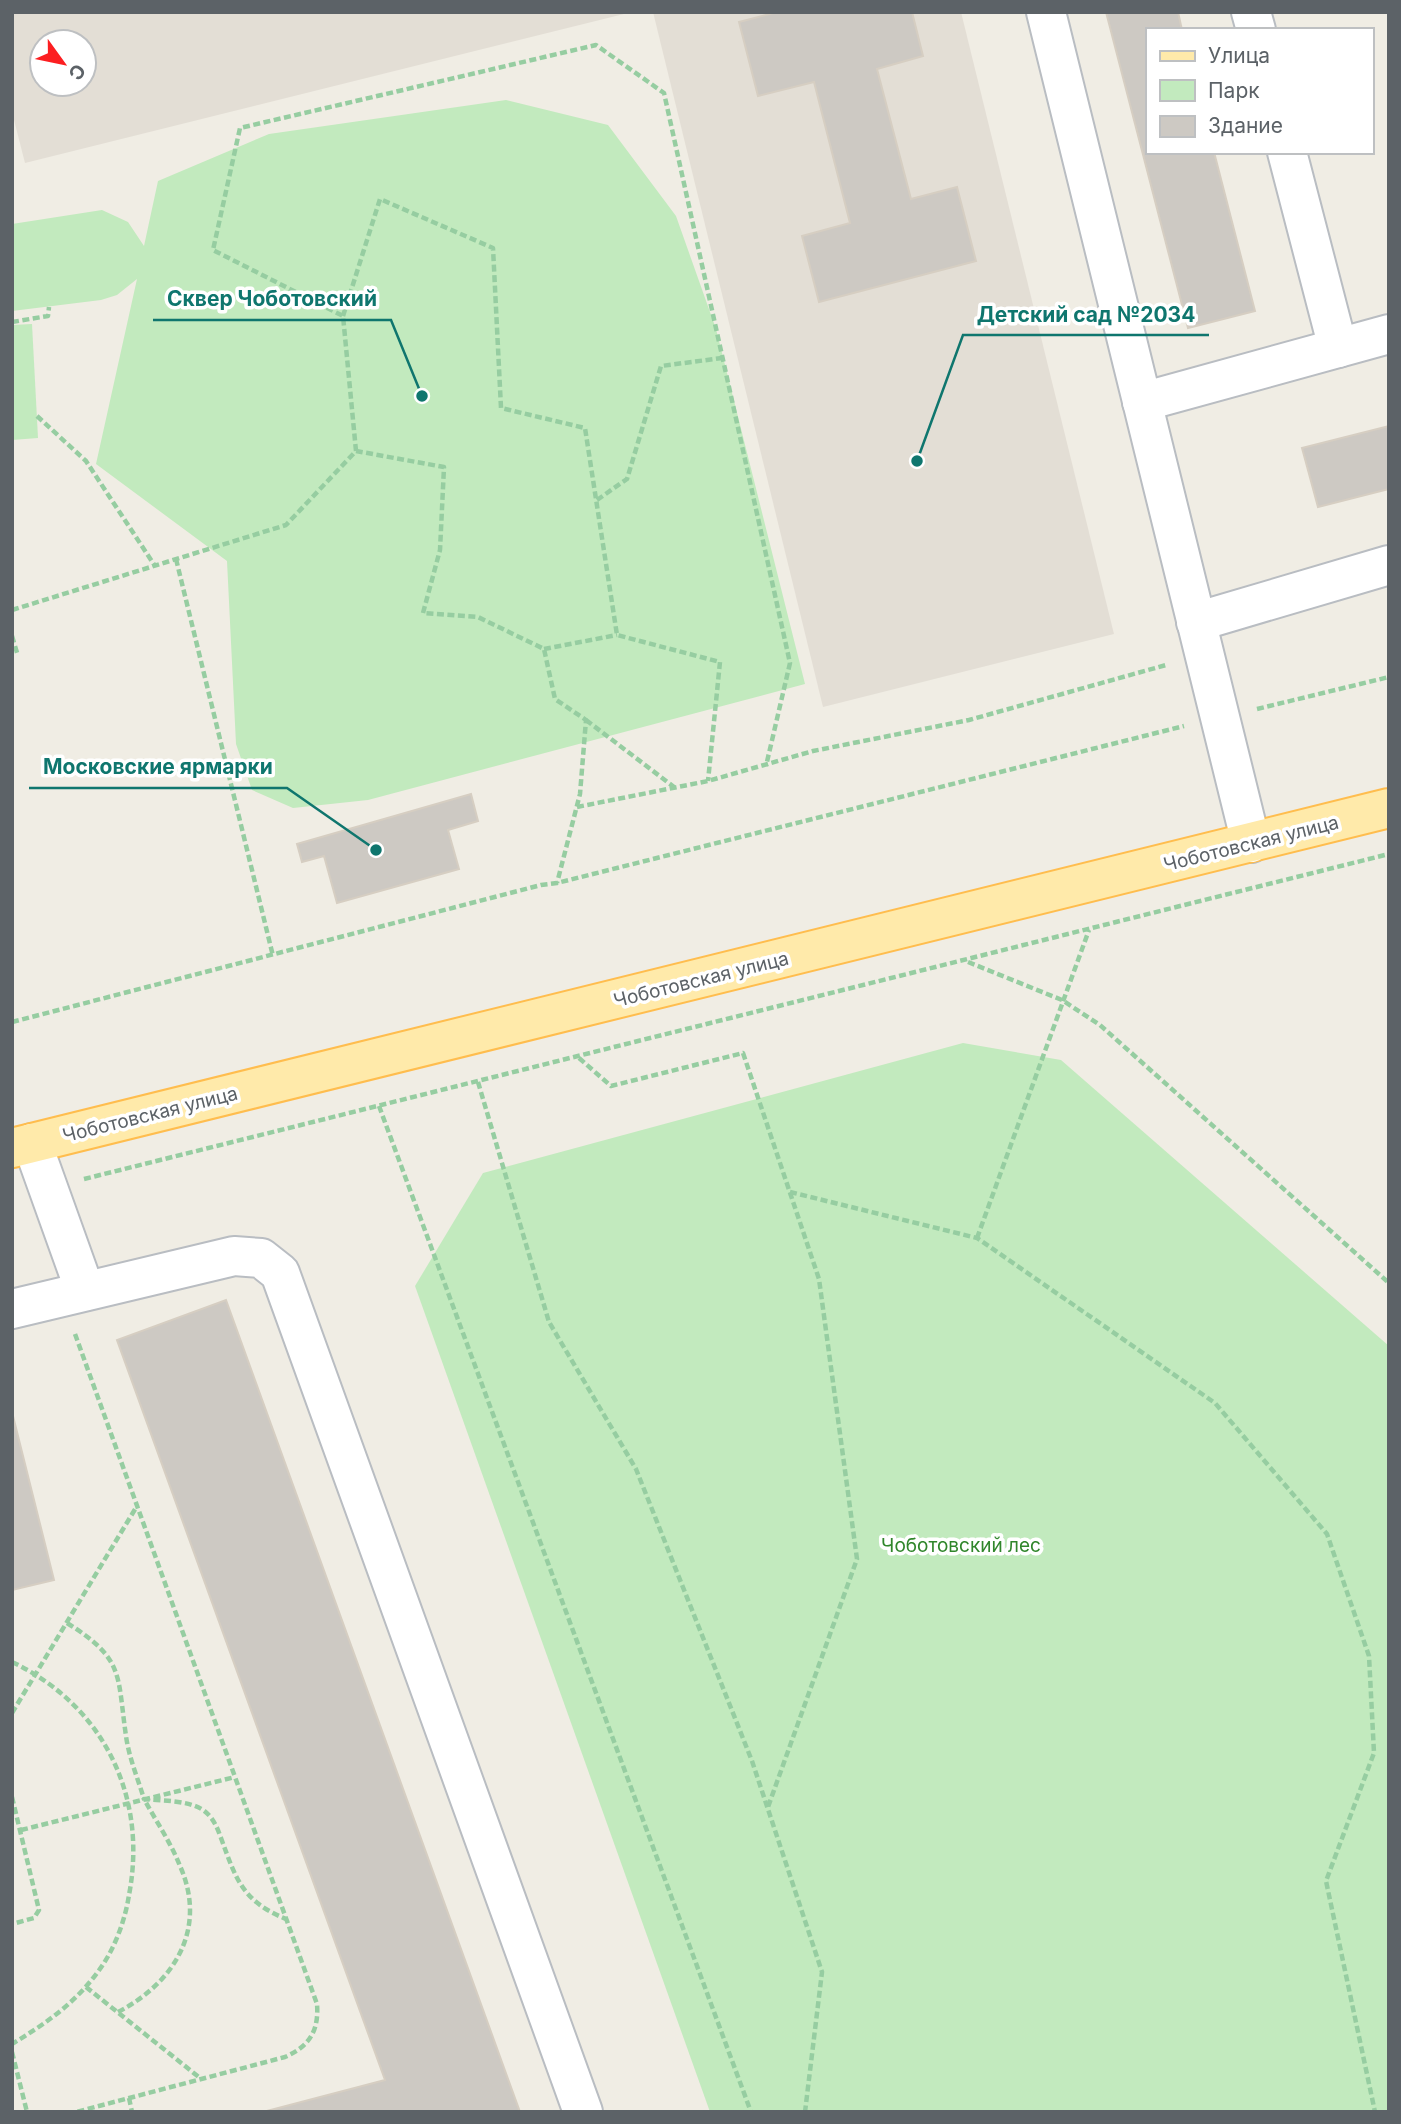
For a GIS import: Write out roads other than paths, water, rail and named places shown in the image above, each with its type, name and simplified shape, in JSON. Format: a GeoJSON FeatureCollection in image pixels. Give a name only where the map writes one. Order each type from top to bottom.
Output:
{"type":"FeatureCollection","features":[{"type":"Feature","properties":{"kind":"main road","name":"Чоботовская улица"},"geometry":{"type":"LineString","coordinates":[[22,1146],[1389,808]]}},
{"type":"Feature","properties":{"kind":"lane"},"geometry":{"type":"LineString","coordinates":[[1046,12],[1251,843]]}},
{"type":"Feature","properties":{"kind":"lane"},"geometry":{"type":"LineString","coordinates":[[1288,154],[1338,348]]}},
{"type":"Feature","properties":{"kind":"lane"},"geometry":{"type":"LineString","coordinates":[[1142,402],[1389,334]]}},
{"type":"Feature","properties":{"kind":"lane"},"geometry":{"type":"LineString","coordinates":[[1200,638],[1389,565]]}},
{"type":"Feature","properties":{"kind":"lane"},"geometry":{"type":"LineString","coordinates":[[22,1146],[47,1188],[85,1291]]}},
{"type":"Feature","properties":{"kind":"lane"},"geometry":{"type":"LineString","coordinates":[[12,1310],[249,1254],[261,1258],[281,1273],[583,2112]]}},
{"type":"Feature","properties":{"kind":"place","name":"Сквер Чоботовский"},"geometry":{"type":"Point","coordinates":[422,396]}},
{"type":"Feature","properties":{"kind":"place","name":"Детский сад №2034"},"geometry":{"type":"Point","coordinates":[917,461]}},
{"type":"Feature","properties":{"kind":"place","name":"Московские ярмарки"},"geometry":{"type":"Point","coordinates":[376,850]}},
{"type":"Feature","properties":{"kind":"park label","name":"Чоботовский лес"},"geometry":{"type":"Point","coordinates":[961,1545]}}]}
